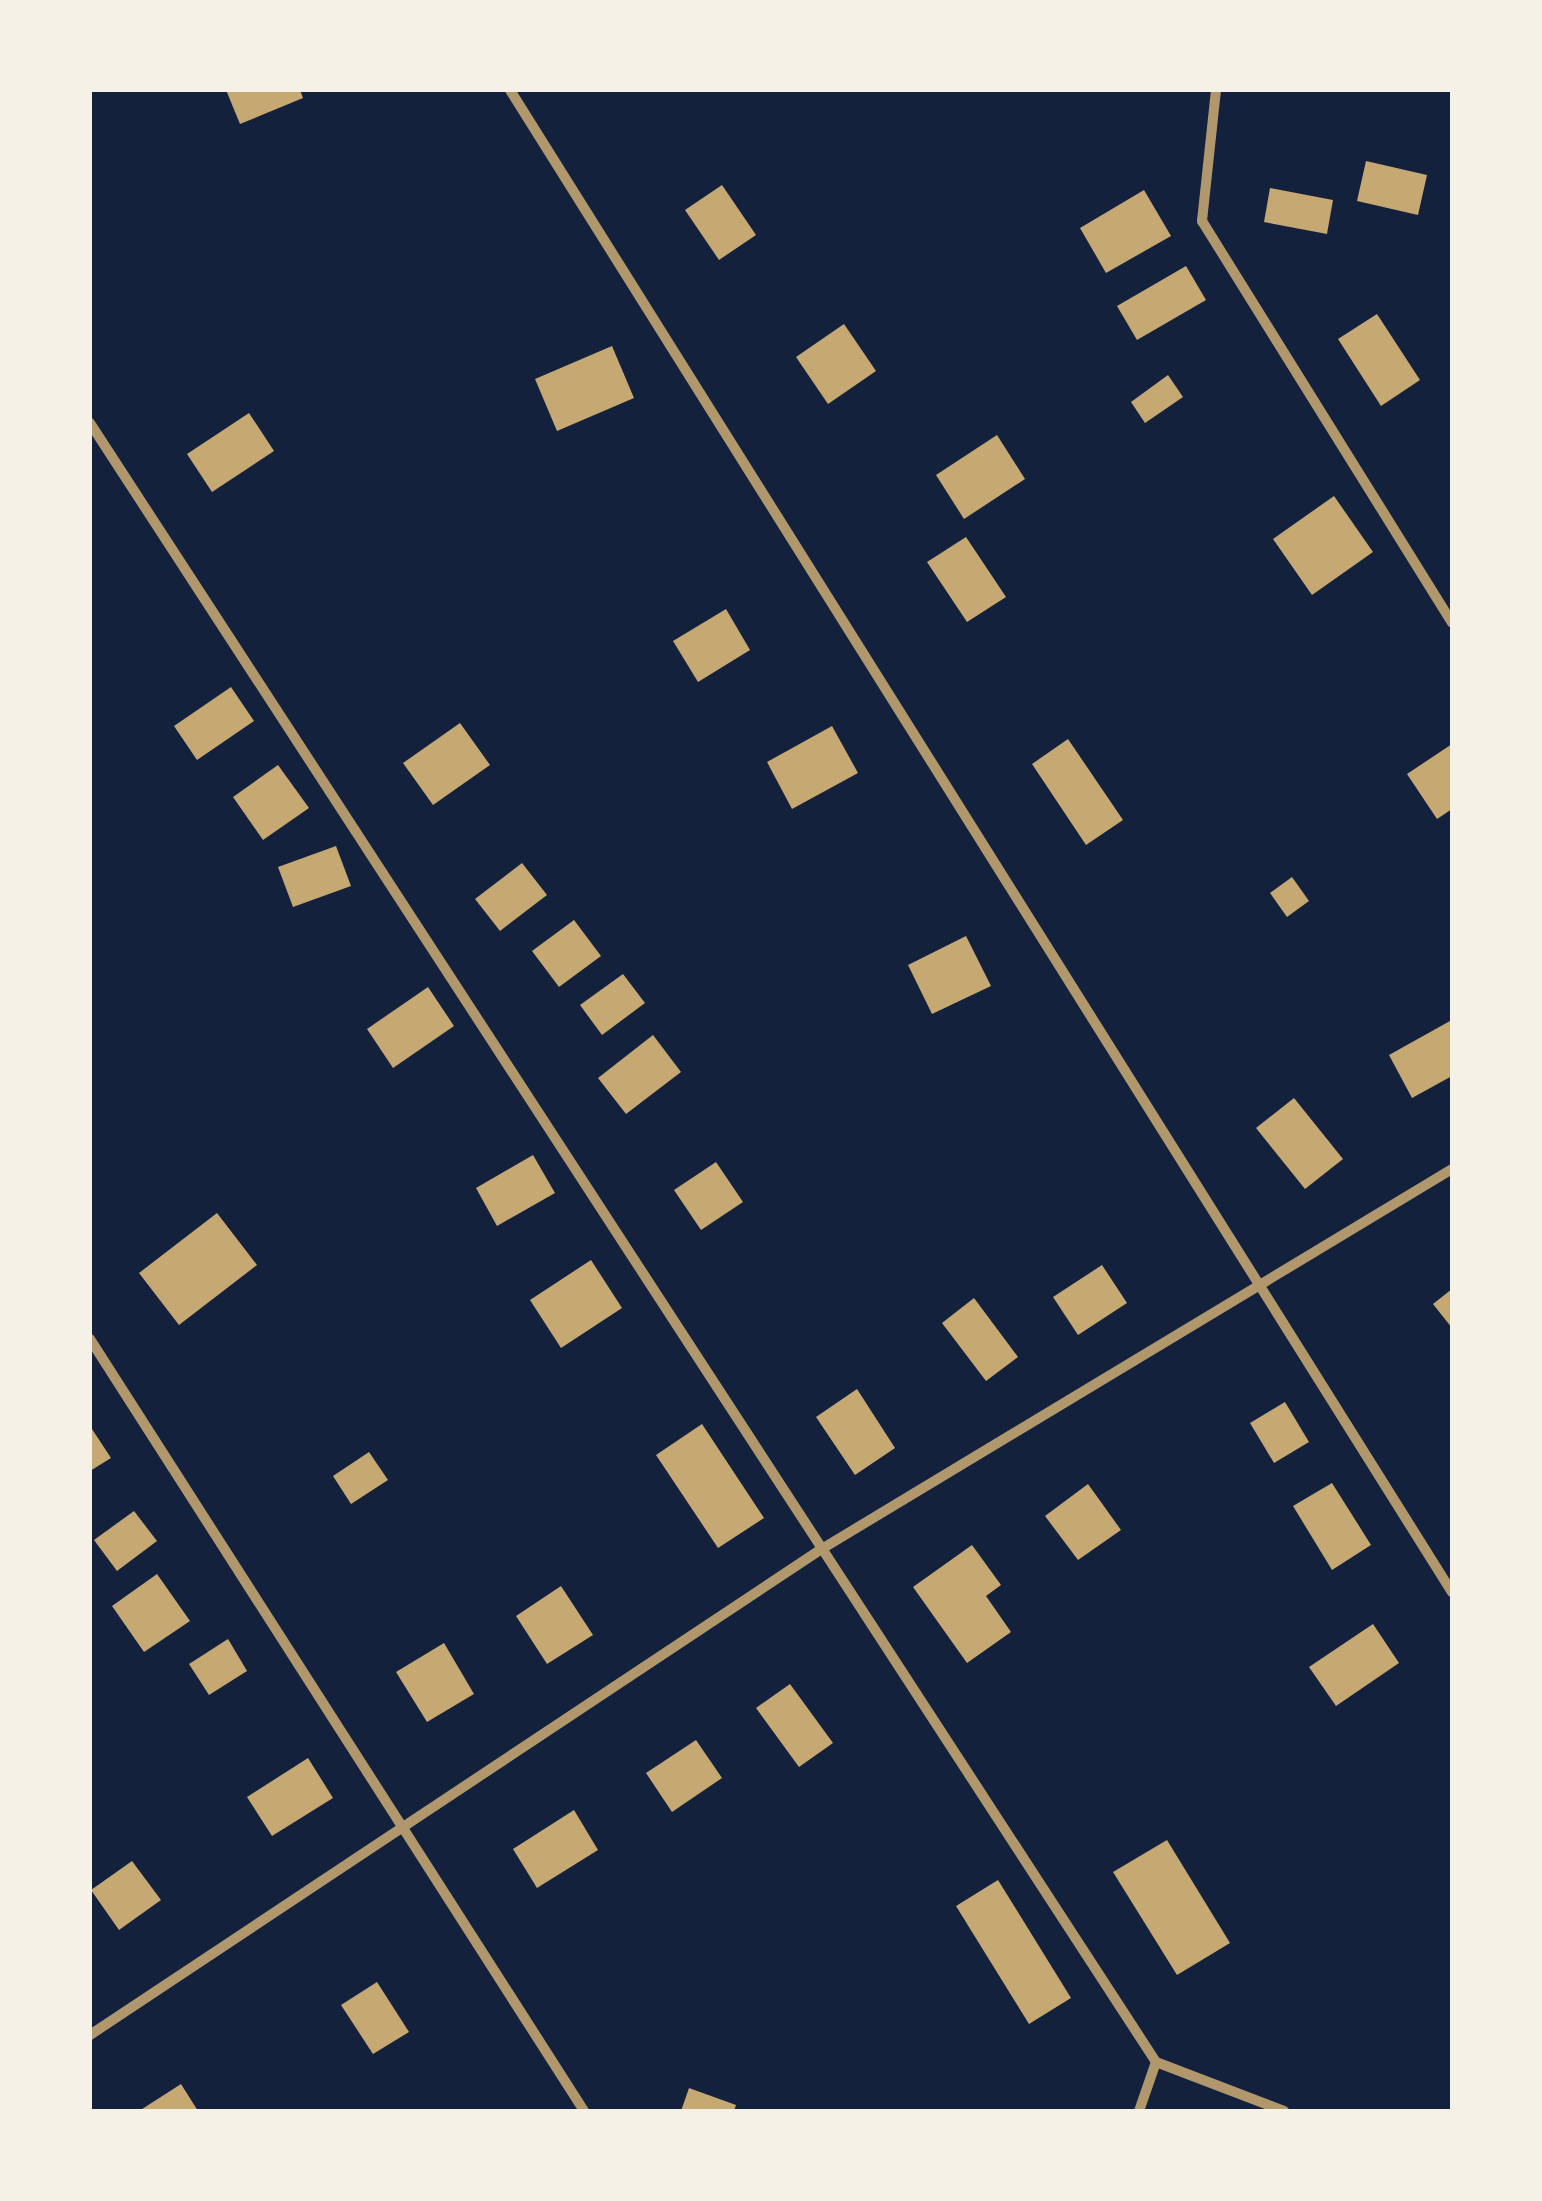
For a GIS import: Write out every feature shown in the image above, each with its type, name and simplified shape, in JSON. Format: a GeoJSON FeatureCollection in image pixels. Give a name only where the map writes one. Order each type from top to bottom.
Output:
{"type":"FeatureCollection","features":[{"type":"Feature","properties":{"kind":"street"},"geometry":{"type":"LineString","coordinates":[[510,90],[1452,1592]]}},
{"type":"Feature","properties":{"kind":"street"},"geometry":{"type":"LineString","coordinates":[[1216,90],[1202,221],[1452,623]]}},
{"type":"Feature","properties":{"kind":"street"},"geometry":{"type":"LineString","coordinates":[[90,423],[1156,2062],[1284,2111]]}},
{"type":"Feature","properties":{"kind":"street"},"geometry":{"type":"LineString","coordinates":[[90,2035],[408,1829],[820,1550],[1452,1169]]}},
{"type":"Feature","properties":{"kind":"street"},"geometry":{"type":"LineString","coordinates":[[90,1339],[408,1829],[584,2111]]}},
{"type":"Feature","properties":{"kind":"street"},"geometry":{"type":"LineString","coordinates":[[1139,2111],[1156,2062]]}},
{"type":"Feature","properties":{"kind":"building"},"geometry":{"type":"Polygon","coordinates":[[[226,90],[300,90],[303,98],[240,124],[226,90]]]}},
{"type":"Feature","properties":{"kind":"building"},"geometry":{"type":"Polygon","coordinates":[[[1366,161],[1427,175],[1418,215],[1357,201],[1366,161]]]}},
{"type":"Feature","properties":{"kind":"building"},"geometry":{"type":"Polygon","coordinates":[[[722,185],[756,235],[719,260],[685,210],[722,185]]]}},
{"type":"Feature","properties":{"kind":"building"},"geometry":{"type":"Polygon","coordinates":[[[1270,188],[1333,200],[1327,234],[1264,222],[1270,188]]]}},
{"type":"Feature","properties":{"kind":"building"},"geometry":{"type":"Polygon","coordinates":[[[1144,190],[1171,236],[1106,273],[1080,228],[1144,190]]]}},
{"type":"Feature","properties":{"kind":"building"},"geometry":{"type":"Polygon","coordinates":[[[1186,266],[1206,300],[1137,340],[1117,306],[1186,266]]]}},
{"type":"Feature","properties":{"kind":"building"},"geometry":{"type":"Polygon","coordinates":[[[1377,314],[1420,380],[1381,406],[1338,339],[1377,314]]]}},
{"type":"Feature","properties":{"kind":"building"},"geometry":{"type":"Polygon","coordinates":[[[844,324],[876,371],[828,404],[796,357],[844,324]]]}},
{"type":"Feature","properties":{"kind":"building"},"geometry":{"type":"Polygon","coordinates":[[[612,346],[634,398],[557,431],[535,379],[612,346]]]}},
{"type":"Feature","properties":{"kind":"building"},"geometry":{"type":"Polygon","coordinates":[[[1168,375],[1183,397],[1145,423],[1131,402],[1168,375]]]}},
{"type":"Feature","properties":{"kind":"building"},"geometry":{"type":"Polygon","coordinates":[[[249,413],[274,451],[212,492],[187,454],[249,413]]]}},
{"type":"Feature","properties":{"kind":"building"},"geometry":{"type":"Polygon","coordinates":[[[997,435],[1025,479],[964,519],[936,475],[997,435]]]}},
{"type":"Feature","properties":{"kind":"building"},"geometry":{"type":"Polygon","coordinates":[[[1334,496],[1373,552],[1312,595],[1273,539],[1334,496]]]}},
{"type":"Feature","properties":{"kind":"building"},"geometry":{"type":"Polygon","coordinates":[[[966,537],[1006,597],[967,622],[927,562],[966,537]]]}},
{"type":"Feature","properties":{"kind":"building"},"geometry":{"type":"Polygon","coordinates":[[[726,609],[750,650],[698,682],[673,641],[726,609]]]}},
{"type":"Feature","properties":{"kind":"building"},"geometry":{"type":"Polygon","coordinates":[[[231,687],[254,721],[197,760],[174,726],[231,687]]]}},
{"type":"Feature","properties":{"kind":"building"},"geometry":{"type":"Polygon","coordinates":[[[460,723],[490,765],[433,805],[403,763],[460,723]]]}},
{"type":"Feature","properties":{"kind":"building"},"geometry":{"type":"Polygon","coordinates":[[[832,726],[858,773],[792,809],[767,762],[832,726]]]}},
{"type":"Feature","properties":{"kind":"building"},"geometry":{"type":"Polygon","coordinates":[[[1068,739],[1123,820],[1086,845],[1032,764],[1068,739]]]}},
{"type":"Feature","properties":{"kind":"building"},"geometry":{"type":"Polygon","coordinates":[[[1452,744],[1452,809],[1437,819],[1407,774],[1452,744]]]}},
{"type":"Feature","properties":{"kind":"building"},"geometry":{"type":"Polygon","coordinates":[[[278,765],[309,808],[263,840],[233,797],[278,765]]]}},
{"type":"Feature","properties":{"kind":"building"},"geometry":{"type":"Polygon","coordinates":[[[336,846],[351,886],[293,907],[278,867],[336,846]]]}},
{"type":"Feature","properties":{"kind":"building"},"geometry":{"type":"Polygon","coordinates":[[[522,863],[547,895],[500,931],[475,899],[522,863]]]}},
{"type":"Feature","properties":{"kind":"building"},"geometry":{"type":"Polygon","coordinates":[[[1292,877],[1309,901],[1287,917],[1270,893],[1292,877]]]}},
{"type":"Feature","properties":{"kind":"building"},"geometry":{"type":"Polygon","coordinates":[[[574,920],[601,956],[559,987],[532,951],[574,920]]]}},
{"type":"Feature","properties":{"kind":"building"},"geometry":{"type":"Polygon","coordinates":[[[966,936],[991,986],[932,1014],[908,965],[966,936]]]}},
{"type":"Feature","properties":{"kind":"building"},"geometry":{"type":"Polygon","coordinates":[[[623,974],[645,1003],[602,1035],[580,1005],[623,974]]]}},
{"type":"Feature","properties":{"kind":"building"},"geometry":{"type":"Polygon","coordinates":[[[428,987],[454,1026],[393,1068],[367,1029],[428,987]]]}},
{"type":"Feature","properties":{"kind":"building"},"geometry":{"type":"Polygon","coordinates":[[[1450,1021],[1452,1076],[1412,1098],[1389,1055],[1450,1021]]]}},
{"type":"Feature","properties":{"kind":"building"},"geometry":{"type":"Polygon","coordinates":[[[653,1035],[681,1072],[626,1114],[598,1078],[653,1035]]]}},
{"type":"Feature","properties":{"kind":"building"},"geometry":{"type":"Polygon","coordinates":[[[1294,1098],[1343,1159],[1305,1189],[1256,1128],[1294,1098]]]}},
{"type":"Feature","properties":{"kind":"building"},"geometry":{"type":"Polygon","coordinates":[[[533,1155],[555,1193],[497,1226],[476,1188],[533,1155]]]}},
{"type":"Feature","properties":{"kind":"building"},"geometry":{"type":"Polygon","coordinates":[[[716,1162],[743,1202],[701,1230],[674,1190],[716,1162]]]}},
{"type":"Feature","properties":{"kind":"building"},"geometry":{"type":"Polygon","coordinates":[[[217,1213],[257,1265],[179,1325],[139,1273],[217,1213]]]}},
{"type":"Feature","properties":{"kind":"building"},"geometry":{"type":"Polygon","coordinates":[[[591,1260],[622,1308],[561,1348],[530,1300],[591,1260]]]}},
{"type":"Feature","properties":{"kind":"building"},"geometry":{"type":"Polygon","coordinates":[[[1102,1265],[1127,1303],[1078,1335],[1053,1297],[1102,1265]]]}},
{"type":"Feature","properties":{"kind":"building"},"geometry":{"type":"Polygon","coordinates":[[[1452,1289],[1452,1328],[1433,1304],[1452,1289]]]}},
{"type":"Feature","properties":{"kind":"building"},"geometry":{"type":"Polygon","coordinates":[[[974,1298],[1018,1357],[986,1381],[942,1323],[974,1298]]]}},
{"type":"Feature","properties":{"kind":"building"},"geometry":{"type":"Polygon","coordinates":[[[857,1389],[895,1448],[855,1475],[816,1417],[857,1389]]]}},
{"type":"Feature","properties":{"kind":"building"},"geometry":{"type":"Polygon","coordinates":[[[1285,1402],[1309,1442],[1274,1463],[1250,1423],[1285,1402]]]}},
{"type":"Feature","properties":{"kind":"building"},"geometry":{"type":"Polygon","coordinates":[[[702,1424],[764,1518],[718,1548],[656,1455],[702,1424]]]}},
{"type":"Feature","properties":{"kind":"building"},"geometry":{"type":"Polygon","coordinates":[[[90,1426],[111,1458],[90,1471],[90,1426]]]}},
{"type":"Feature","properties":{"kind":"building"},"geometry":{"type":"Polygon","coordinates":[[[369,1452],[388,1480],[351,1504],[333,1476],[369,1452]]]}},
{"type":"Feature","properties":{"kind":"building"},"geometry":{"type":"Polygon","coordinates":[[[1332,1483],[1371,1545],[1332,1570],[1293,1506],[1332,1483]]]}},
{"type":"Feature","properties":{"kind":"building"},"geometry":{"type":"Polygon","coordinates":[[[1088,1484],[1121,1530],[1078,1560],[1045,1516],[1088,1484]]]}},
{"type":"Feature","properties":{"kind":"building"},"geometry":{"type":"Polygon","coordinates":[[[134,1511],[157,1541],[117,1571],[94,1540],[134,1511]]]}},
{"type":"Feature","properties":{"kind":"building"},"geometry":{"type":"Polygon","coordinates":[[[972,1545],[1001,1585],[986,1596],[1011,1632],[967,1663],[913,1587],[972,1545]]]}},
{"type":"Feature","properties":{"kind":"building"},"geometry":{"type":"Polygon","coordinates":[[[157,1574],[190,1621],[144,1652],[112,1606],[157,1574]]]}},
{"type":"Feature","properties":{"kind":"building"},"geometry":{"type":"Polygon","coordinates":[[[561,1586],[593,1635],[547,1664],[516,1616],[561,1586]]]}},
{"type":"Feature","properties":{"kind":"building"},"geometry":{"type":"Polygon","coordinates":[[[1373,1624],[1399,1663],[1336,1706],[1309,1667],[1373,1624]]]}},
{"type":"Feature","properties":{"kind":"building"},"geometry":{"type":"Polygon","coordinates":[[[228,1639],[247,1671],[209,1695],[189,1664],[228,1639]]]}},
{"type":"Feature","properties":{"kind":"building"},"geometry":{"type":"Polygon","coordinates":[[[444,1643],[474,1694],[427,1722],[396,1672],[444,1643]]]}},
{"type":"Feature","properties":{"kind":"building"},"geometry":{"type":"Polygon","coordinates":[[[790,1684],[833,1743],[799,1767],[756,1708],[790,1684]]]}},
{"type":"Feature","properties":{"kind":"building"},"geometry":{"type":"Polygon","coordinates":[[[696,1740],[722,1778],[672,1812],[646,1773],[696,1740]]]}},
{"type":"Feature","properties":{"kind":"building"},"geometry":{"type":"Polygon","coordinates":[[[308,1758],[333,1798],[272,1836],[247,1797],[308,1758]]]}},
{"type":"Feature","properties":{"kind":"building"},"geometry":{"type":"Polygon","coordinates":[[[574,1810],[598,1850],[537,1888],[513,1849],[574,1810]]]}},
{"type":"Feature","properties":{"kind":"building"},"geometry":{"type":"Polygon","coordinates":[[[1167,1840],[1230,1943],[1177,1975],[1113,1872],[1167,1840]]]}},
{"type":"Feature","properties":{"kind":"building"},"geometry":{"type":"Polygon","coordinates":[[[132,1861],[161,1900],[119,1930],[91,1890],[132,1861]]]}},
{"type":"Feature","properties":{"kind":"building"},"geometry":{"type":"Polygon","coordinates":[[[998,1880],[1071,1998],[1029,2024],[956,1906],[998,1880]]]}},
{"type":"Feature","properties":{"kind":"building"},"geometry":{"type":"Polygon","coordinates":[[[377,1982],[409,2032],[373,2054],[341,2005],[377,1982]]]}},
{"type":"Feature","properties":{"kind":"building"},"geometry":{"type":"Polygon","coordinates":[[[181,2084],[198,2111],[139,2111],[181,2084]]]}},
{"type":"Feature","properties":{"kind":"building"},"geometry":{"type":"Polygon","coordinates":[[[689,2088],[736,2105],[734,2111],[681,2111],[689,2088]]]}}]}
